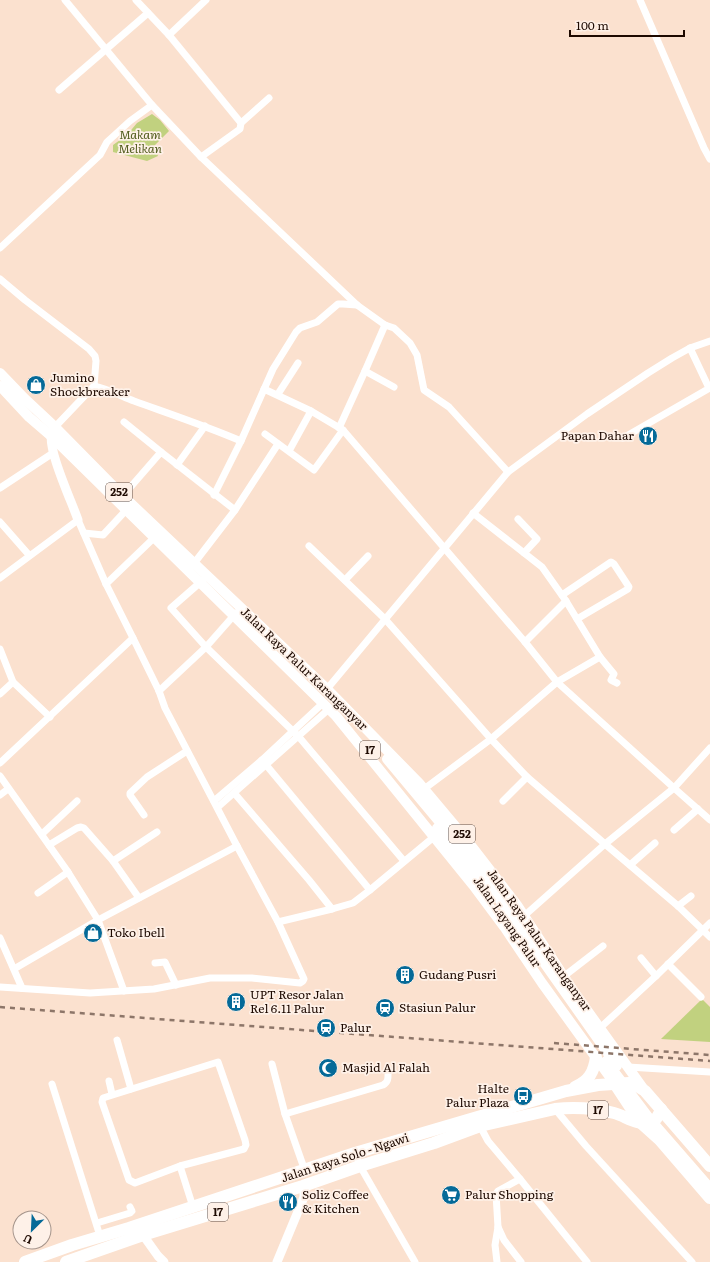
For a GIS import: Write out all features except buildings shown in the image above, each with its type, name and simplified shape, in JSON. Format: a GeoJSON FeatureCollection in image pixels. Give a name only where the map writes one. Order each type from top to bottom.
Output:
{"type":"FeatureCollection","features":[{"type":"Feature","properties":{"kind":"highway"},"geometry":{"type":"LineString","coordinates":[[566,1091],[589,1078],[595,1068],[596,1057]]}},
{"type":"Feature","properties":{"kind":"highway","name":"Jalan Raya Solo - Ngawi"},"geometry":{"type":"LineString","coordinates":[[25,1262],[72,1245],[305,1171],[355,1153],[566,1091],[598,1085],[629,1083],[645,1091],[710,1166]]}},
{"type":"Feature","properties":{"kind":"highway"},"geometry":{"type":"LineString","coordinates":[[615,1084],[640,1122],[650,1123],[654,1121],[659,1115],[661,1109]]}},
{"type":"Feature","properties":{"kind":"highway","name":"Jalan Raya Solo - Ngawi"},"geometry":{"type":"LineString","coordinates":[[66,1262],[143,1235],[303,1186],[360,1166],[434,1143],[480,1126],[555,1109],[594,1109],[614,1113],[640,1122],[660,1140],[710,1198]]}},
{"type":"Feature","properties":{"kind":"highway"},"geometry":{"type":"LineString","coordinates":[[660,1140],[664,1130],[670,1127],[677,1128]]}},
{"type":"Feature","properties":{"kind":"main road","name":"Jalan Raya Palur Karanganyar"},"geometry":{"type":"LineString","coordinates":[[0,373],[53,431],[129,507],[238,611],[328,689],[424,789],[466,839],[524,916],[574,992],[645,1091]]}},
{"type":"Feature","properties":{"kind":"main road","name":"Jalan Raya Palur Karanganyar"},"geometry":{"type":"LineString","coordinates":[[0,386],[29,417],[53,431]]}},
{"type":"Feature","properties":{"kind":"main road","name":"Jalan Raya Palur Karanganyar"},"geometry":{"type":"LineString","coordinates":[[238,611],[340,721],[435,836],[506,928],[615,1084]]}},
{"type":"Feature","properties":{"kind":"main road","name":"Jalan Layang Palur"},"geometry":{"type":"LineString","coordinates":[[352,714],[400,780],[463,860],[587,1035],[649,1118],[710,1188]]}},
{"type":"Feature","properties":{"kind":"main road","name":"Jalan Layang Palur"},"geometry":{"type":"LineString","coordinates":[[340,721],[350,729],[400,780],[474,862],[638,1093],[679,1144],[710,1178]]}},
{"type":"Feature","properties":{"kind":"main road"},"geometry":{"type":"LineString","coordinates":[[557,1003],[566,1003],[572,1000],[574,992]]}},
{"type":"Feature","properties":{"kind":"street"},"geometry":{"type":"LineString","coordinates":[[65,0],[152,105],[201,157],[357,305],[399,332],[415,351],[424,390],[449,408],[508,472]]}},
{"type":"Feature","properties":{"kind":"street"},"geometry":{"type":"LineString","coordinates":[[136,0],[169,35],[240,123]]}},
{"type":"Feature","properties":{"kind":"street"},"geometry":{"type":"LineString","coordinates":[[169,35],[206,0]]}},
{"type":"Feature","properties":{"kind":"street"},"geometry":{"type":"LineString","coordinates":[[640,0],[710,159]]}},
{"type":"Feature","properties":{"kind":"street"},"geometry":{"type":"LineString","coordinates":[[59,90],[148,13]]}},
{"type":"Feature","properties":{"kind":"street"},"geometry":{"type":"LineString","coordinates":[[201,157],[240,128],[240,123],[268,98]]}},
{"type":"Feature","properties":{"kind":"street"},"geometry":{"type":"LineString","coordinates":[[0,248],[100,155],[107,142],[130,121],[152,105]]}},
{"type":"Feature","properties":{"kind":"street"},"geometry":{"type":"LineString","coordinates":[[0,279],[93,353],[96,361],[94,386],[53,431],[53,453],[78,520],[106,584],[187,751],[278,922],[304,979],[302,982],[252,978],[210,978],[154,989],[90,993],[0,987]]}},
{"type":"Feature","properties":{"kind":"street"},"geometry":{"type":"LineString","coordinates":[[214,495],[241,441],[273,369],[298,330],[318,322],[338,304],[357,305]]}},
{"type":"Feature","properties":{"kind":"street"},"geometry":{"type":"LineString","coordinates":[[265,434],[314,470],[341,429],[386,325]]}},
{"type":"Feature","properties":{"kind":"street"},"geometry":{"type":"LineString","coordinates":[[328,689],[444,547],[508,472],[587,414],[672,358],[690,348],[710,341]]}},
{"type":"Feature","properties":{"kind":"street"},"geometry":{"type":"LineString","coordinates":[[623,438],[708,390],[708,386],[690,348]]}},
{"type":"Feature","properties":{"kind":"street"},"geometry":{"type":"LineString","coordinates":[[278,394],[298,363]]}},
{"type":"Feature","properties":{"kind":"street"},"geometry":{"type":"LineString","coordinates":[[366,371],[394,387]]}},
{"type":"Feature","properties":{"kind":"street"},"geometry":{"type":"LineString","coordinates":[[94,386],[205,426],[241,441]]}},
{"type":"Feature","properties":{"kind":"street"},"geometry":{"type":"LineString","coordinates":[[264,389],[278,394],[311,411],[341,429],[444,547],[557,682],[710,820]]}},
{"type":"Feature","properties":{"kind":"street"},"geometry":{"type":"LineString","coordinates":[[289,451],[311,411]]}},
{"type":"Feature","properties":{"kind":"street"},"geometry":{"type":"LineString","coordinates":[[124,422],[214,495],[235,510]]}},
{"type":"Feature","properties":{"kind":"street"},"geometry":{"type":"LineString","coordinates":[[177,465],[205,426]]}},
{"type":"Feature","properties":{"kind":"street"},"geometry":{"type":"LineString","coordinates":[[192,566],[235,510],[278,444]]}},
{"type":"Feature","properties":{"kind":"street"},"geometry":{"type":"LineString","coordinates":[[121,499],[160,452]]}},
{"type":"Feature","properties":{"kind":"street"},"geometry":{"type":"LineString","coordinates":[[0,488],[53,453]]}},
{"type":"Feature","properties":{"kind":"street"},"geometry":{"type":"LineString","coordinates":[[84,533],[103,534],[129,507]]}},
{"type":"Feature","properties":{"kind":"street"},"geometry":{"type":"LineString","coordinates":[[473,513],[542,568],[564,598],[600,657],[614,674],[611,680],[617,683]]}},
{"type":"Feature","properties":{"kind":"street"},"geometry":{"type":"LineString","coordinates":[[518,519],[537,539],[524,553]]}},
{"type":"Feature","properties":{"kind":"street"},"geometry":{"type":"LineString","coordinates":[[0,578],[78,520]]}},
{"type":"Feature","properties":{"kind":"street"},"geometry":{"type":"LineString","coordinates":[[0,522],[29,555]]}},
{"type":"Feature","properties":{"kind":"street"},"geometry":{"type":"LineString","coordinates":[[106,584],[158,534]]}},
{"type":"Feature","properties":{"kind":"street"},"geometry":{"type":"LineString","coordinates":[[309,546],[385,619],[491,740],[527,777],[678,906],[710,938]]}},
{"type":"Feature","properties":{"kind":"street"},"geometry":{"type":"LineString","coordinates":[[345,580],[368,556]]}},
{"type":"Feature","properties":{"kind":"street"},"geometry":{"type":"LineString","coordinates":[[525,642],[564,598],[611,562],[614,564],[629,587],[628,589],[576,619]]}},
{"type":"Feature","properties":{"kind":"street"},"geometry":{"type":"LineString","coordinates":[[204,579],[171,608],[206,647],[296,734],[404,861]]}},
{"type":"Feature","properties":{"kind":"street"},"geometry":{"type":"LineString","coordinates":[[159,691],[206,647],[238,611]]}},
{"type":"Feature","properties":{"kind":"street"},"geometry":{"type":"LineString","coordinates":[[0,763],[133,638]]}},
{"type":"Feature","properties":{"kind":"street"},"geometry":{"type":"LineString","coordinates":[[0,649],[13,682],[50,716]]}},
{"type":"Feature","properties":{"kind":"street"},"geometry":{"type":"LineString","coordinates":[[424,789],[491,740],[557,682],[600,657]]}},
{"type":"Feature","properties":{"kind":"street"},"geometry":{"type":"LineString","coordinates":[[0,694],[13,682]]}},
{"type":"Feature","properties":{"kind":"street"},"geometry":{"type":"LineString","coordinates":[[216,804],[326,706]]}},
{"type":"Feature","properties":{"kind":"street"},"geometry":{"type":"LineString","coordinates":[[524,916],[605,844],[674,788],[710,748]]}},
{"type":"Feature","properties":{"kind":"street"},"geometry":{"type":"LineString","coordinates":[[144,815],[130,793],[147,777],[187,751]]}},
{"type":"Feature","properties":{"kind":"street"},"geometry":{"type":"LineString","coordinates":[[216,804],[235,794],[264,762]]}},
{"type":"Feature","properties":{"kind":"street"},"geometry":{"type":"LineString","coordinates":[[264,762],[370,890]]}},
{"type":"Feature","properties":{"kind":"street"},"geometry":{"type":"LineString","coordinates":[[0,776],[68,872],[98,920],[124,991]]}},
{"type":"Feature","properties":{"kind":"street"},"geometry":{"type":"LineString","coordinates":[[503,801],[527,777]]}},
{"type":"Feature","properties":{"kind":"street"},"geometry":{"type":"LineString","coordinates":[[0,795],[8,788]]}},
{"type":"Feature","properties":{"kind":"street"},"geometry":{"type":"LineString","coordinates":[[235,794],[332,909]]}},
{"type":"Feature","properties":{"kind":"street"},"geometry":{"type":"LineString","coordinates":[[42,834],[77,801]]}},
{"type":"Feature","properties":{"kind":"street"},"geometry":{"type":"LineString","coordinates":[[674,830],[698,809]]}},
{"type":"Feature","properties":{"kind":"street"},"geometry":{"type":"LineString","coordinates":[[49,846],[81,827],[88,831],[113,861],[139,898]]}},
{"type":"Feature","properties":{"kind":"street"},"geometry":{"type":"LineString","coordinates":[[113,861],[157,832]]}},
{"type":"Feature","properties":{"kind":"street"},"geometry":{"type":"LineString","coordinates":[[278,922],[353,903],[435,836]]}},
{"type":"Feature","properties":{"kind":"street"},"geometry":{"type":"LineString","coordinates":[[630,865],[655,843]]}},
{"type":"Feature","properties":{"kind":"street"},"geometry":{"type":"LineString","coordinates":[[14,969],[98,920],[237,846]]}},
{"type":"Feature","properties":{"kind":"street"},"geometry":{"type":"LineString","coordinates":[[38,893],[68,872]]}},
{"type":"Feature","properties":{"kind":"street"},"geometry":{"type":"LineString","coordinates":[[678,906],[691,896]]}},
{"type":"Feature","properties":{"kind":"street"},"geometry":{"type":"LineString","coordinates":[[600,1028],[710,923]]}},
{"type":"Feature","properties":{"kind":"street"},"geometry":{"type":"LineString","coordinates":[[0,938],[22,988]]}},
{"type":"Feature","properties":{"kind":"street"},"geometry":{"type":"LineString","coordinates":[[564,977],[603,946]]}},
{"type":"Feature","properties":{"kind":"street"},"geometry":{"type":"LineString","coordinates":[[641,958],[656,976]]}},
{"type":"Feature","properties":{"kind":"street"},"geometry":{"type":"LineString","coordinates":[[155,964],[165,962],[176,985]]}},
{"type":"Feature","properties":{"kind":"street"},"geometry":{"type":"LineString","coordinates":[[668,964],[701,997]]}},
{"type":"Feature","properties":{"kind":"street"},"geometry":{"type":"LineString","coordinates":[[117,1040],[131,1089]]}},
{"type":"Feature","properties":{"kind":"street"},"geometry":{"type":"LineString","coordinates":[[218,1062],[245,1140],[245,1147],[241,1150],[180,1166],[135,1183],[129,1180],[102,1100],[104,1097],[131,1089],[218,1062]]}},
{"type":"Feature","properties":{"kind":"street"},"geometry":{"type":"LineString","coordinates":[[272,1064],[285,1114],[305,1171]]}},
{"type":"Feature","properties":{"kind":"street"},"geometry":{"type":"LineString","coordinates":[[628,1067],[710,1072]]}},
{"type":"Feature","properties":{"kind":"street"},"geometry":{"type":"LineString","coordinates":[[285,1114],[386,1084],[388,1080],[388,1071]]}},
{"type":"Feature","properties":{"kind":"street"},"geometry":{"type":"LineString","coordinates":[[109,1081],[112,1094]]}},
{"type":"Feature","properties":{"kind":"street"},"geometry":{"type":"LineString","coordinates":[[52,1084],[100,1236]]}},
{"type":"Feature","properties":{"kind":"street"},"geometry":{"type":"LineString","coordinates":[[555,1109],[692,1262]]}},
{"type":"Feature","properties":{"kind":"street"},"geometry":{"type":"LineString","coordinates":[[480,1126],[488,1141],[587,1262]]}},
{"type":"Feature","properties":{"kind":"street"},"geometry":{"type":"LineString","coordinates":[[355,1153],[360,1166],[415,1262]]}},
{"type":"Feature","properties":{"kind":"street"},"geometry":{"type":"LineString","coordinates":[[180,1166],[193,1207]]}},
{"type":"Feature","properties":{"kind":"street"},"geometry":{"type":"LineString","coordinates":[[497,1262],[495,1245],[498,1227],[496,1193],[520,1179]]}},
{"type":"Feature","properties":{"kind":"street"},"geometry":{"type":"LineString","coordinates":[[277,1262],[304,1197],[303,1186]]}},
{"type":"Feature","properties":{"kind":"street"},"geometry":{"type":"LineString","coordinates":[[97,1223],[130,1213],[130,1207]]}},
{"type":"Feature","properties":{"kind":"street"},"geometry":{"type":"LineString","coordinates":[[498,1227],[504,1240],[521,1262]]}},
{"type":"Feature","properties":{"kind":"street"},"geometry":{"type":"LineString","coordinates":[[143,1235],[164,1262]]}},
{"type":"Feature","properties":{"kind":"green space","name":"Makam Melikan"},"geometry":{"type":"Polygon","coordinates":[[[152,114],[160,120],[169,131],[154,146],[158,156],[147,161],[113,152],[113,145],[127,135],[137,123],[152,114]]]}},
{"type":"Feature","properties":{"kind":"green space"},"geometry":{"type":"Polygon","coordinates":[[[702,999],[710,1007],[710,1042],[661,1039],[702,999]]]}},
{"type":"Feature","properties":{"kind":"railway"},"geometry":{"type":"LineString","coordinates":[[0,1007],[710,1061]]}},
{"type":"Feature","properties":{"kind":"railway"},"geometry":{"type":"LineString","coordinates":[[554,1043],[710,1055]]}},
{"type":"Feature","properties":{"kind":"place","name":"Jumino Shockbreaker"},"geometry":{"type":"Point","coordinates":[36,385]}},
{"type":"Feature","properties":{"kind":"place","name":"Papan Dahar"},"geometry":{"type":"Point","coordinates":[648,436]}},
{"type":"Feature","properties":{"kind":"place","name":"Toko Ibell"},"geometry":{"type":"Point","coordinates":[93,933]}},
{"type":"Feature","properties":{"kind":"place","name":"Gudang Pusri"},"geometry":{"type":"Point","coordinates":[405,975]}},
{"type":"Feature","properties":{"kind":"place","name":"UPT Resor Jalan Rel 6.11 Palur"},"geometry":{"type":"Point","coordinates":[236,1002]}},
{"type":"Feature","properties":{"kind":"place","name":"Stasiun Palur"},"geometry":{"type":"Point","coordinates":[385,1008]}},
{"type":"Feature","properties":{"kind":"place","name":"Palur"},"geometry":{"type":"Point","coordinates":[326,1028]}},
{"type":"Feature","properties":{"kind":"place","name":"Masjid Al Falah"},"geometry":{"type":"Point","coordinates":[328,1068]}},
{"type":"Feature","properties":{"kind":"place","name":"Halte Palur Plaza"},"geometry":{"type":"Point","coordinates":[523,1096]}},
{"type":"Feature","properties":{"kind":"place","name":"Palur Shopping"},"geometry":{"type":"Point","coordinates":[451,1195]}},
{"type":"Feature","properties":{"kind":"place","name":"Soliz Coffee & Kitchen"},"geometry":{"type":"Point","coordinates":[288,1202]}}]}
